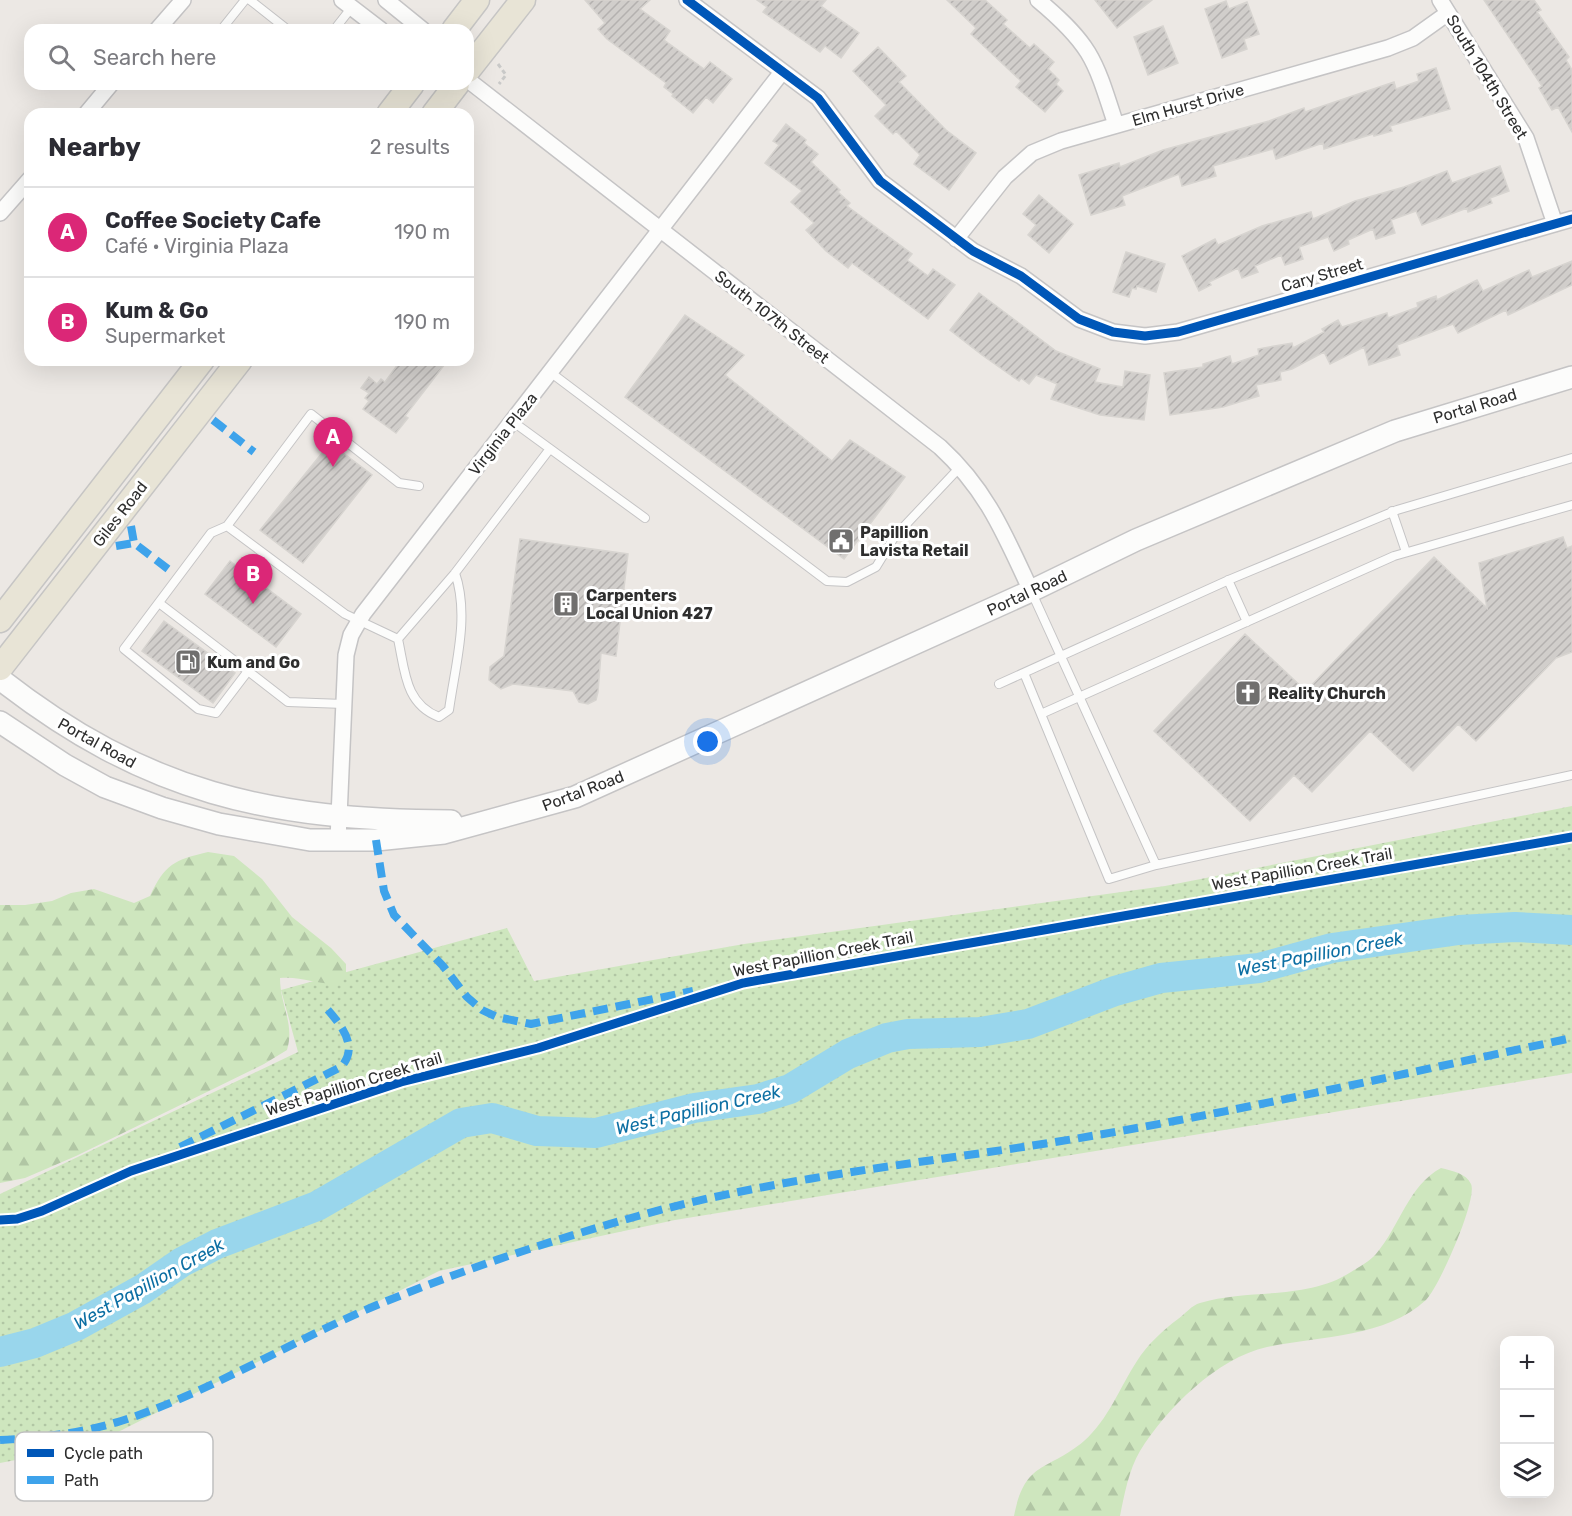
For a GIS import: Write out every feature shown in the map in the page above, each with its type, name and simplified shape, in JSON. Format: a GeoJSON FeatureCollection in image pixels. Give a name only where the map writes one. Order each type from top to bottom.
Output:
{"type":"FeatureCollection","features":[{"type":"Feature","properties":{"kind":"main road"},"geometry":{"type":"LineString","coordinates":[[459,24],[477,0]]}},
{"type":"Feature","properties":{"kind":"main road"},"geometry":{"type":"LineString","coordinates":[[474,62],[523,0]]}},
{"type":"Feature","properties":{"kind":"main road"},"geometry":{"type":"LineString","coordinates":[[394,108],[407,90]]}},
{"type":"Feature","properties":{"kind":"main road"},"geometry":{"type":"LineString","coordinates":[[439,108],[452,90]]}},
{"type":"Feature","properties":{"kind":"main road","name":"Giles Road"},"geometry":{"type":"LineString","coordinates":[[0,620],[197,366]]}},
{"type":"Feature","properties":{"kind":"main road","name":"Giles Road"},"geometry":{"type":"LineString","coordinates":[[0,668],[235,366]]}},
{"type":"Feature","properties":{"kind":"main road","name":"Portal Road"},"geometry":{"type":"LineString","coordinates":[[0,722],[65,765],[105,787],[162,808],[264,833],[310,840],[376,840],[444,833],[575,798],[1031,591],[1136,540],[1395,431],[1572,377]]}},
{"type":"Feature","properties":{"kind":"main road","name":"Portal Road"},"geometry":{"type":"LineString","coordinates":[[0,679],[89,741],[164,777],[246,803],[339,817],[487,821]]}},
{"type":"Feature","properties":{"kind":"street"},"geometry":{"type":"LineString","coordinates":[[162,24],[183,0]]}},
{"type":"Feature","properties":{"kind":"street"},"geometry":{"type":"LineString","coordinates":[[386,0],[416,24]]}},
{"type":"Feature","properties":{"kind":"street","name":"Cary Street"},"geometry":{"type":"LineString","coordinates":[[687,0],[818,98],[880,181],[973,251],[1021,276],[1079,319],[1113,332],[1145,336],[1178,332],[1572,219]]}},
{"type":"Feature","properties":{"kind":"street"},"geometry":{"type":"LineString","coordinates":[[1038,0],[1067,24],[1084,43],[1097,64],[1116,125]]}},
{"type":"Feature","properties":{"kind":"street"},"geometry":{"type":"LineString","coordinates":[[347,4],[373,24]]}},
{"type":"Feature","properties":{"kind":"street","name":"Elm Hurst Drive"},"geometry":{"type":"LineString","coordinates":[[956,239],[1005,177],[1032,153],[1061,141],[1388,48],[1413,38],[1444,7]]}},
{"type":"Feature","properties":{"kind":"street","name":"South 104th Street"},"geometry":{"type":"LineString","coordinates":[[1444,7],[1526,138],[1555,224]]}},
{"type":"Feature","properties":{"kind":"street","name":"Virginia Plaza"},"geometry":{"type":"LineString","coordinates":[[338,840],[346,655],[351,634],[512,421],[782,72]]}},
{"type":"Feature","properties":{"kind":"street","name":"South 107th Street"},"geometry":{"type":"LineString","coordinates":[[474,85],[940,447],[961,466],[992,507],[1031,591]]}},
{"type":"Feature","properties":{"kind":"street"},"geometry":{"type":"LineString","coordinates":[[91,108],[106,90]]}},
{"type":"Feature","properties":{"kind":"street"},"geometry":{"type":"LineString","coordinates":[[0,213],[24,185]]}},
{"type":"Feature","properties":{"kind":"lane"},"geometry":{"type":"LineString","coordinates":[[226,24],[248,0],[280,24]]}},
{"type":"Feature","properties":{"kind":"lane"},"geometry":{"type":"LineString","coordinates":[[337,24],[347,4]]}},
{"type":"Feature","properties":{"kind":"lane"},"geometry":{"type":"LineString","coordinates":[[550,372],[826,581],[848,582],[876,567],[895,536],[961,466]]}},
{"type":"Feature","properties":{"kind":"lane"},"geometry":{"type":"LineString","coordinates":[[248,671],[216,713],[198,709],[124,649],[211,533],[227,526],[311,414],[399,483],[419,486]]}},
{"type":"Feature","properties":{"kind":"lane"},"geometry":{"type":"LineString","coordinates":[[512,421],[645,518]]}},
{"type":"Feature","properties":{"kind":"lane"},"geometry":{"type":"LineString","coordinates":[[398,639],[455,573],[549,450]]}},
{"type":"Feature","properties":{"kind":"lane"},"geometry":{"type":"LineString","coordinates":[[999,684],[1060,654],[1228,580],[1392,512],[1572,458]]}},
{"type":"Feature","properties":{"kind":"lane"},"geometry":{"type":"LineString","coordinates":[[1041,714],[1406,552],[1572,505]]}},
{"type":"Feature","properties":{"kind":"lane"},"geometry":{"type":"LineString","coordinates":[[1392,512],[1406,552]]}},
{"type":"Feature","properties":{"kind":"lane"},"geometry":{"type":"LineString","coordinates":[[227,526],[314,594],[358,623],[398,639]]}},
{"type":"Feature","properties":{"kind":"lane"},"geometry":{"type":"LineString","coordinates":[[398,639],[414,701],[425,712],[439,717],[449,710],[460,629],[462,593],[455,573]]}},
{"type":"Feature","properties":{"kind":"lane"},"geometry":{"type":"LineString","coordinates":[[1228,580],[1247,622]]}},
{"type":"Feature","properties":{"kind":"lane"},"geometry":{"type":"LineString","coordinates":[[1031,591],[1156,865]]}},
{"type":"Feature","properties":{"kind":"lane"},"geometry":{"type":"LineString","coordinates":[[159,603],[288,702],[344,704]]}},
{"type":"Feature","properties":{"kind":"lane"},"geometry":{"type":"LineString","coordinates":[[1024,673],[1109,879],[1156,865],[1572,775]]}},
{"type":"Feature","properties":{"kind":"green space"},"geometry":{"type":"Polygon","coordinates":[[[1572,806],[1572,1073],[675,1220],[439,1271],[118,1432],[15,1432],[15,1460],[0,1463],[0,1194],[298,1052],[281,990],[507,928],[534,981],[744,944],[1165,886],[1572,806]]]}},
{"type":"Feature","properties":{"kind":"green space"},"geometry":{"type":"Polygon","coordinates":[[[208,852],[234,856],[262,879],[292,917],[331,948],[346,964],[346,975],[336,984],[280,978],[289,1041],[287,1050],[264,1064],[76,1156],[25,1178],[0,1183],[0,905],[25,905],[52,901],[71,893],[94,889],[134,903],[150,896],[155,885],[172,865],[208,852]]]}},
{"type":"Feature","properties":{"kind":"green space"},"geometry":{"type":"Polygon","coordinates":[[[1441,1168],[1466,1177],[1471,1184],[1472,1193],[1456,1243],[1440,1278],[1426,1300],[1410,1312],[1371,1329],[1267,1347],[1248,1353],[1212,1374],[1178,1403],[1140,1451],[1130,1474],[1120,1516],[1014,1516],[1024,1485],[1031,1476],[1071,1451],[1092,1433],[1107,1413],[1146,1349],[1191,1308],[1200,1303],[1219,1299],[1315,1287],[1351,1272],[1376,1254],[1420,1185],[1441,1168]]]}},
{"type":"Feature","properties":{"kind":"building"},"geometry":{"type":"Polygon","coordinates":[[[585,0],[650,0],[640,9],[670,31],[664,40],[704,69],[710,62],[732,79],[713,103],[706,97],[693,113],[672,96],[673,94],[664,87],[666,83],[607,39],[598,29],[605,23],[585,0]]]}},
{"type":"Feature","properties":{"kind":"building"},"geometry":{"type":"Polygon","coordinates":[[[757,0],[826,0],[821,6],[859,33],[841,58],[825,46],[820,52],[763,12],[767,7],[757,0]]]}},
{"type":"Feature","properties":{"kind":"building"},"geometry":{"type":"Polygon","coordinates":[[[947,0],[985,0],[1007,20],[1003,24],[1030,48],[1034,44],[1054,62],[1048,69],[1059,80],[1056,84],[1063,91],[1045,112],[1016,87],[1021,81],[971,34],[976,28],[947,0]]]}},
{"type":"Feature","properties":{"kind":"building"},"geometry":{"type":"Polygon","coordinates":[[[1095,0],[1152,0],[1117,28],[1095,0]]]}},
{"type":"Feature","properties":{"kind":"building"},"geometry":{"type":"Polygon","coordinates":[[[1484,0],[1534,0],[1541,10],[1537,12],[1569,57],[1566,60],[1572,70],[1572,132],[1558,107],[1552,110],[1539,88],[1542,86],[1484,0]]]}},
{"type":"Feature","properties":{"kind":"building"},"geometry":{"type":"Polygon","coordinates":[[[1226,1],[1229,9],[1247,2],[1259,34],[1244,39],[1247,49],[1222,58],[1205,9],[1226,1]]]}},
{"type":"Feature","properties":{"kind":"building"},"geometry":{"type":"Polygon","coordinates":[[[1163,26],[1178,63],[1148,75],[1134,37],[1163,26]]]}},
{"type":"Feature","properties":{"kind":"building"},"geometry":{"type":"Polygon","coordinates":[[[878,47],[906,76],[899,82],[946,130],[976,153],[949,190],[914,164],[920,155],[896,131],[893,134],[875,116],[886,105],[853,71],[878,47]]]}},
{"type":"Feature","properties":{"kind":"building"},"geometry":{"type":"Polygon","coordinates":[[[1436,68],[1450,109],[1390,126],[1392,131],[1374,136],[1373,134],[1324,149],[1323,143],[1276,159],[1273,149],[1213,166],[1216,176],[1182,186],[1179,174],[1122,196],[1125,205],[1091,215],[1079,175],[1119,163],[1120,167],[1163,150],[1269,121],[1304,108],[1305,112],[1394,82],[1396,89],[1419,81],[1417,74],[1436,68]]]}},
{"type":"Feature","properties":{"kind":"building"},"geometry":{"type":"Polygon","coordinates":[[[786,124],[806,140],[804,143],[818,154],[811,162],[840,190],[838,192],[850,203],[847,206],[912,254],[907,260],[928,276],[933,269],[955,285],[928,319],[852,263],[848,268],[826,251],[806,230],[814,223],[791,202],[802,191],[765,163],[779,145],[773,141],[786,124]]]}},
{"type":"Feature","properties":{"kind":"building"},"geometry":{"type":"Polygon","coordinates":[[[1500,166],[1509,191],[1490,198],[1492,203],[1468,212],[1467,208],[1422,225],[1416,211],[1391,220],[1395,233],[1376,239],[1373,229],[1348,240],[1349,244],[1334,251],[1328,237],[1299,247],[1303,259],[1285,265],[1281,255],[1255,266],[1258,272],[1242,278],[1238,268],[1209,282],[1211,285],[1199,291],[1182,256],[1215,239],[1218,245],[1262,226],[1311,212],[1313,219],[1355,201],[1404,187],[1447,171],[1452,183],[1500,166]]]}},
{"type":"Feature","properties":{"kind":"building"},"geometry":{"type":"Polygon","coordinates":[[[1039,195],[1073,224],[1049,253],[1028,235],[1036,225],[1023,214],[1039,195]]]}},
{"type":"Feature","properties":{"kind":"building"},"geometry":{"type":"Polygon","coordinates":[[[1126,252],[1165,264],[1156,292],[1137,286],[1136,289],[1132,288],[1129,297],[1113,292],[1126,252]]]}},
{"type":"Feature","properties":{"kind":"building"},"geometry":{"type":"Polygon","coordinates":[[[1572,261],[1572,285],[1508,315],[1506,310],[1458,333],[1453,324],[1397,345],[1400,355],[1369,365],[1364,347],[1330,364],[1324,352],[1292,369],[1280,372],[1281,380],[1256,385],[1259,396],[1223,407],[1170,415],[1164,373],[1203,367],[1203,364],[1230,356],[1232,364],[1259,355],[1258,349],[1292,343],[1293,348],[1324,332],[1322,329],[1338,320],[1342,327],[1387,313],[1388,318],[1418,307],[1417,303],[1436,296],[1437,300],[1477,280],[1483,291],[1529,270],[1532,277],[1572,261]]]}},
{"type":"Feature","properties":{"kind":"building"},"geometry":{"type":"Polygon","coordinates":[[[979,293],[1056,351],[1100,369],[1095,382],[1123,387],[1125,371],[1150,375],[1144,420],[1100,415],[1051,399],[1057,384],[1036,375],[1029,384],[1021,378],[1019,381],[982,355],[950,330],[979,293]]]}},
{"type":"Feature","properties":{"kind":"building"},"geometry":{"type":"Polygon","coordinates":[[[685,315],[744,355],[725,375],[832,461],[850,440],[905,477],[844,559],[625,397],[685,315]]]}},
{"type":"Feature","properties":{"kind":"building"},"geometry":{"type":"Polygon","coordinates":[[[397,366],[443,366],[405,416],[408,418],[396,433],[363,409],[369,401],[365,398],[369,393],[361,388],[369,377],[377,384],[381,379],[385,382],[397,366]]]}},
{"type":"Feature","properties":{"kind":"building"},"geometry":{"type":"Polygon","coordinates":[[[330,443],[372,475],[303,563],[260,530],[330,443]]]}},
{"type":"Feature","properties":{"kind":"building"},"geometry":{"type":"Polygon","coordinates":[[[1563,537],[1567,548],[1572,546],[1572,652],[1556,658],[1476,741],[1458,724],[1413,771],[1370,731],[1312,792],[1294,775],[1250,821],[1154,731],[1245,634],[1306,691],[1434,557],[1487,608],[1479,563],[1563,537]]]}},
{"type":"Feature","properties":{"kind":"building","name":"Carpenters Local Union 427"},"geometry":{"type":"Polygon","coordinates":[[[520,539],[628,554],[616,656],[601,653],[596,700],[588,704],[579,702],[573,691],[513,684],[501,689],[489,680],[490,667],[504,656],[520,539]]]}},
{"type":"Feature","properties":{"kind":"building"},"geometry":{"type":"Polygon","coordinates":[[[230,561],[301,614],[276,647],[205,594],[230,561]]]}},
{"type":"Feature","properties":{"kind":"building","name":"Kum and Go"},"geometry":{"type":"Polygon","coordinates":[[[164,621],[235,673],[213,703],[142,651],[164,621]]]}},
{"type":"Feature","properties":{"kind":"waterway","name":"West Papillion Creek"},"geometry":{"type":"LineString","coordinates":[[0,1352],[35,1343],[76,1326],[143,1289],[182,1262],[217,1244],[317,1206],[461,1123],[492,1118],[537,1131],[596,1133],[694,1108],[758,1099],[790,1089],[848,1054],[887,1038],[908,1034],[980,1032],[1028,1024],[1115,991],[1161,978],[1259,968],[1332,948],[1459,930],[1515,927],[1572,930]]}},
{"type":"Feature","properties":{"kind":"marked path"},"geometry":{"type":"LineString","coordinates":[[213,420],[254,452]]}},
{"type":"Feature","properties":{"kind":"marked path"},"geometry":{"type":"LineString","coordinates":[[131,526],[134,543]]}},
{"type":"Feature","properties":{"kind":"marked path"},"geometry":{"type":"LineString","coordinates":[[116,546],[134,543],[168,569]]}},
{"type":"Feature","properties":{"kind":"marked path"},"geometry":{"type":"LineString","coordinates":[[376,840],[384,891],[394,915],[443,966],[467,997],[482,1010],[497,1017],[531,1024],[693,991]]}},
{"type":"Feature","properties":{"kind":"marked path"},"geometry":{"type":"LineString","coordinates":[[180,1147],[341,1067],[349,1052],[348,1044],[343,1030],[327,1009]]}},
{"type":"Feature","properties":{"kind":"marked path"},"geometry":{"type":"LineString","coordinates":[[73,1432],[121,1421],[155,1409],[349,1317],[413,1290],[541,1245],[638,1216],[692,1202],[800,1180],[1137,1128],[1572,1038]]}},
{"type":"Feature","properties":{"kind":"marked path"},"geometry":{"type":"LineString","coordinates":[[0,1440],[15,1439]]}},
{"type":"Feature","properties":{"kind":"cycle path"},"geometry":{"type":"LineString","coordinates":[[687,0],[818,98],[880,181],[973,251],[1021,276],[1079,319],[1113,332],[1145,336],[1178,332],[1572,219]]}},
{"type":"Feature","properties":{"kind":"cycle path","name":"West Papillion Creek Trail"},"geometry":{"type":"LineString","coordinates":[[0,1220],[17,1219],[42,1211],[131,1171],[401,1082],[538,1048],[743,983],[1572,837]]}},
{"type":"Feature","properties":{"kind":"place","name":"Coffee Society Cafe"},"geometry":{"type":"Point","coordinates":[333,467]}},
{"type":"Feature","properties":{"kind":"place","name":"Papillion Lavista Retail"},"geometry":{"type":"Point","coordinates":[841,541]}},
{"type":"Feature","properties":{"kind":"place","name":"Kum & Go"},"geometry":{"type":"Point","coordinates":[253,604]}},
{"type":"Feature","properties":{"kind":"place","name":"Carpenters Local Union 427"},"geometry":{"type":"Point","coordinates":[566,604]}},
{"type":"Feature","properties":{"kind":"place","name":"Kum and Go"},"geometry":{"type":"Point","coordinates":[188,662]}},
{"type":"Feature","properties":{"kind":"place","name":"Reality Church"},"geometry":{"type":"Point","coordinates":[1248,693]}}]}
